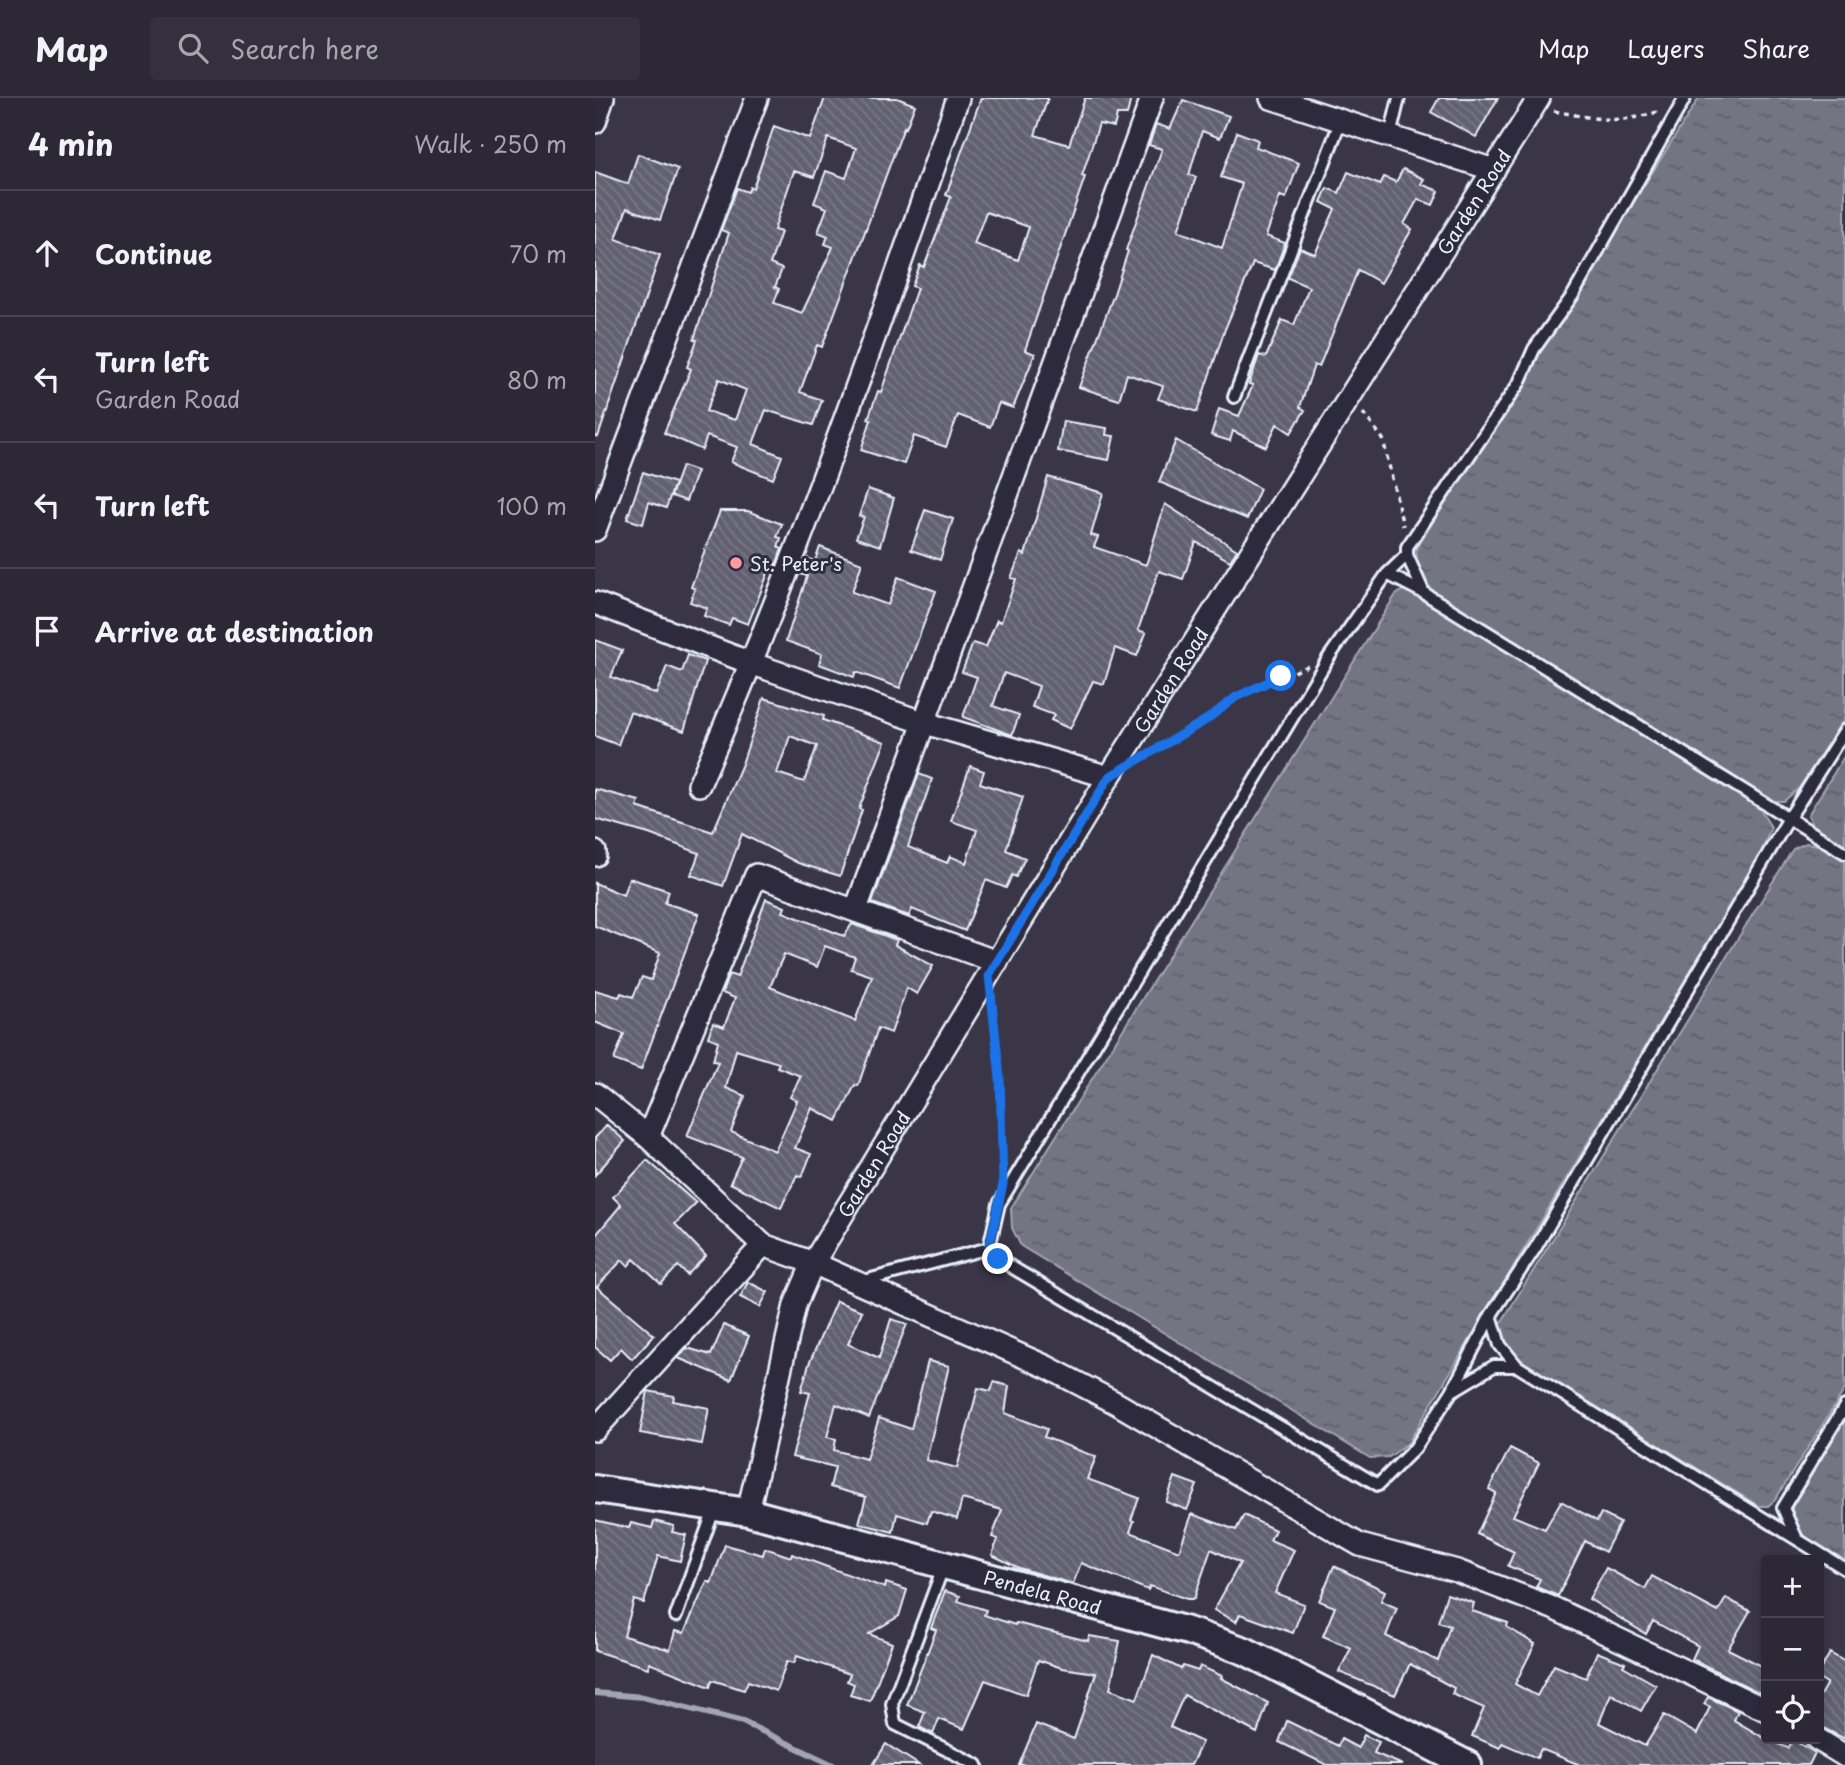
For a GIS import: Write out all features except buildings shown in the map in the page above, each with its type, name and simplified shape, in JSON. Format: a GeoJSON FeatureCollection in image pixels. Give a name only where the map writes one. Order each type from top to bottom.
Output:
{"type":"FeatureCollection","features":[{"type":"Feature","properties":{"kind":"street"},"geometry":{"type":"LineString","coordinates":[[595,122],[603,98]]}},
{"type":"Feature","properties":{"kind":"street"},"geometry":{"type":"LineString","coordinates":[[595,530],[757,98]]}},
{"type":"Feature","properties":{"kind":"street"},"geometry":{"type":"LineString","coordinates":[[699,785],[753,664],[847,418],[958,98]]}},
{"type":"Feature","properties":{"kind":"street"},"geometry":{"type":"LineString","coordinates":[[856,909],[1152,98]]}},
{"type":"Feature","properties":{"kind":"street"},"geometry":{"type":"LineString","coordinates":[[1271,98],[1494,170]]}},
{"type":"Feature","properties":{"kind":"street","name":"Garden Road"},"geometry":{"type":"LineString","coordinates":[[748,1512],[795,1305],[813,1263],[1109,777],[1348,395],[1537,103]]}},
{"type":"Feature","properties":{"kind":"street"},"geometry":{"type":"LineString","coordinates":[[595,603],[753,664],[925,723],[1109,777]]}},
{"type":"Feature","properties":{"kind":"street"},"geometry":{"type":"LineString","coordinates":[[647,1137],[756,875],[856,909],[993,968]]}},
{"type":"Feature","properties":{"kind":"street"},"geometry":{"type":"LineString","coordinates":[[595,1094],[647,1137],[763,1245],[813,1263],[1047,1367],[1360,1545],[1457,1571],[1553,1608],[1761,1708]]}},
{"type":"Feature","properties":{"kind":"street"},"geometry":{"type":"LineString","coordinates":[[595,1430],[763,1245]]}},
{"type":"Feature","properties":{"kind":"street","name":"Pendela Road"},"geometry":{"type":"LineString","coordinates":[[595,1489],[748,1512],[1188,1631],[1245,1651],[1468,1765]]}},
{"type":"Feature","properties":{"kind":"street"},"geometry":{"type":"LineString","coordinates":[[1824,1743],[1845,1756]]}},
{"type":"Feature","properties":{"kind":"lane"},"geometry":{"type":"LineString","coordinates":[[1390,136],[1399,98]]}},
{"type":"Feature","properties":{"kind":"lane"},"geometry":{"type":"LineString","coordinates":[[989,1248],[999,1204],[1329,657],[1387,574],[1407,551],[1519,383],[1534,349],[1573,295],[1683,101]]}},
{"type":"Feature","properties":{"kind":"lane"},"geometry":{"type":"LineString","coordinates":[[1234,397],[1341,120]]}},
{"type":"Feature","properties":{"kind":"lane"},"geometry":{"type":"LineString","coordinates":[[1407,551],[1424,593]]}},
{"type":"Feature","properties":{"kind":"lane"},"geometry":{"type":"LineString","coordinates":[[1387,574],[1424,593],[1845,853]]}},
{"type":"Feature","properties":{"kind":"lane"},"geometry":{"type":"LineString","coordinates":[[989,1248],[998,1259],[1378,1485],[1415,1448],[1452,1391],[1492,1315],[1543,1235],[1789,818],[1845,730]]}},
{"type":"Feature","properties":{"kind":"lane"},"geometry":{"type":"LineString","coordinates":[[858,1283],[989,1248]]}},
{"type":"Feature","properties":{"kind":"lane"},"geometry":{"type":"LineString","coordinates":[[1492,1315],[1500,1345],[1517,1366],[1845,1569]]}},
{"type":"Feature","properties":{"kind":"lane"},"geometry":{"type":"LineString","coordinates":[[1452,1391],[1494,1366],[1517,1366]]}},
{"type":"Feature","properties":{"kind":"lane"},"geometry":{"type":"LineString","coordinates":[[1758,1517],[1772,1520],[1783,1508],[1845,1406]]}},
{"type":"Feature","properties":{"kind":"lane"},"geometry":{"type":"LineString","coordinates":[[675,1616],[715,1507]]}},
{"type":"Feature","properties":{"kind":"lane"},"geometry":{"type":"LineString","coordinates":[[1783,1508],[1796,1537]]}},
{"type":"Feature","properties":{"kind":"lane"},"geometry":{"type":"LineString","coordinates":[[944,1563],[893,1704],[895,1724],[977,1765]]}},
{"type":"Feature","properties":{"kind":"path"},"geometry":{"type":"LineString","coordinates":[[1537,103],[1607,121],[1633,120],[1683,101]]}},
{"type":"Feature","properties":{"kind":"path"},"geometry":{"type":"LineString","coordinates":[[1348,395],[1383,439],[1407,551]]}},
{"type":"Feature","properties":{"kind":"path"},"geometry":{"type":"LineString","coordinates":[[1141,758],[1206,720],[1236,697],[1329,657]]}},
{"type":"Feature","properties":{"kind":"path"},"geometry":{"type":"LineString","coordinates":[[993,968],[1003,1184],[999,1204]]}},
{"type":"Feature","properties":{"kind":"water"},"geometry":{"type":"Polygon","coordinates":[[[1699,98],[1845,98],[1845,718],[1799,788],[1784,801],[1768,801],[1426,587],[1418,570],[1416,549],[1699,98]]]}},
{"type":"Feature","properties":{"kind":"water"},"geometry":{"type":"Polygon","coordinates":[[[1413,590],[1756,803],[1771,827],[1760,855],[1408,1443],[1389,1457],[1370,1458],[1021,1246],[1012,1228],[1011,1208],[1395,596],[1401,591],[1413,590]]]}},
{"type":"Feature","properties":{"kind":"water"},"geometry":{"type":"Polygon","coordinates":[[[1845,755],[1845,845],[1813,825],[1808,815],[1845,755]]]}},
{"type":"Feature","properties":{"kind":"water"},"geometry":{"type":"Polygon","coordinates":[[[1806,843],[1824,846],[1845,859],[1845,1389],[1775,1500],[1768,1506],[1759,1506],[1510,1354],[1501,1334],[1501,1323],[1793,849],[1806,843]]]}},
{"type":"Feature","properties":{"kind":"water"},"geometry":{"type":"Polygon","coordinates":[[[1845,1419],[1845,1564],[1817,1548],[1802,1535],[1796,1527],[1792,1506],[1845,1419]]]}},
{"type":"Feature","properties":{"kind":"waterway"},"geometry":{"type":"LineString","coordinates":[[595,1693],[643,1697],[743,1722],[833,1765]]}},
{"type":"Feature","properties":{"kind":"place","name":"St. Peter's"},"geometry":{"type":"Point","coordinates":[736,563]}},
{"type":"Feature","properties":{"kind":"route"},"geometry":{"type":"LineString","coordinates":[[998,1259],[989,1248],[1003,1184],[1000,1078],[989,975],[1109,777],[1206,720],[1236,697],[1281,676]]}}]}
